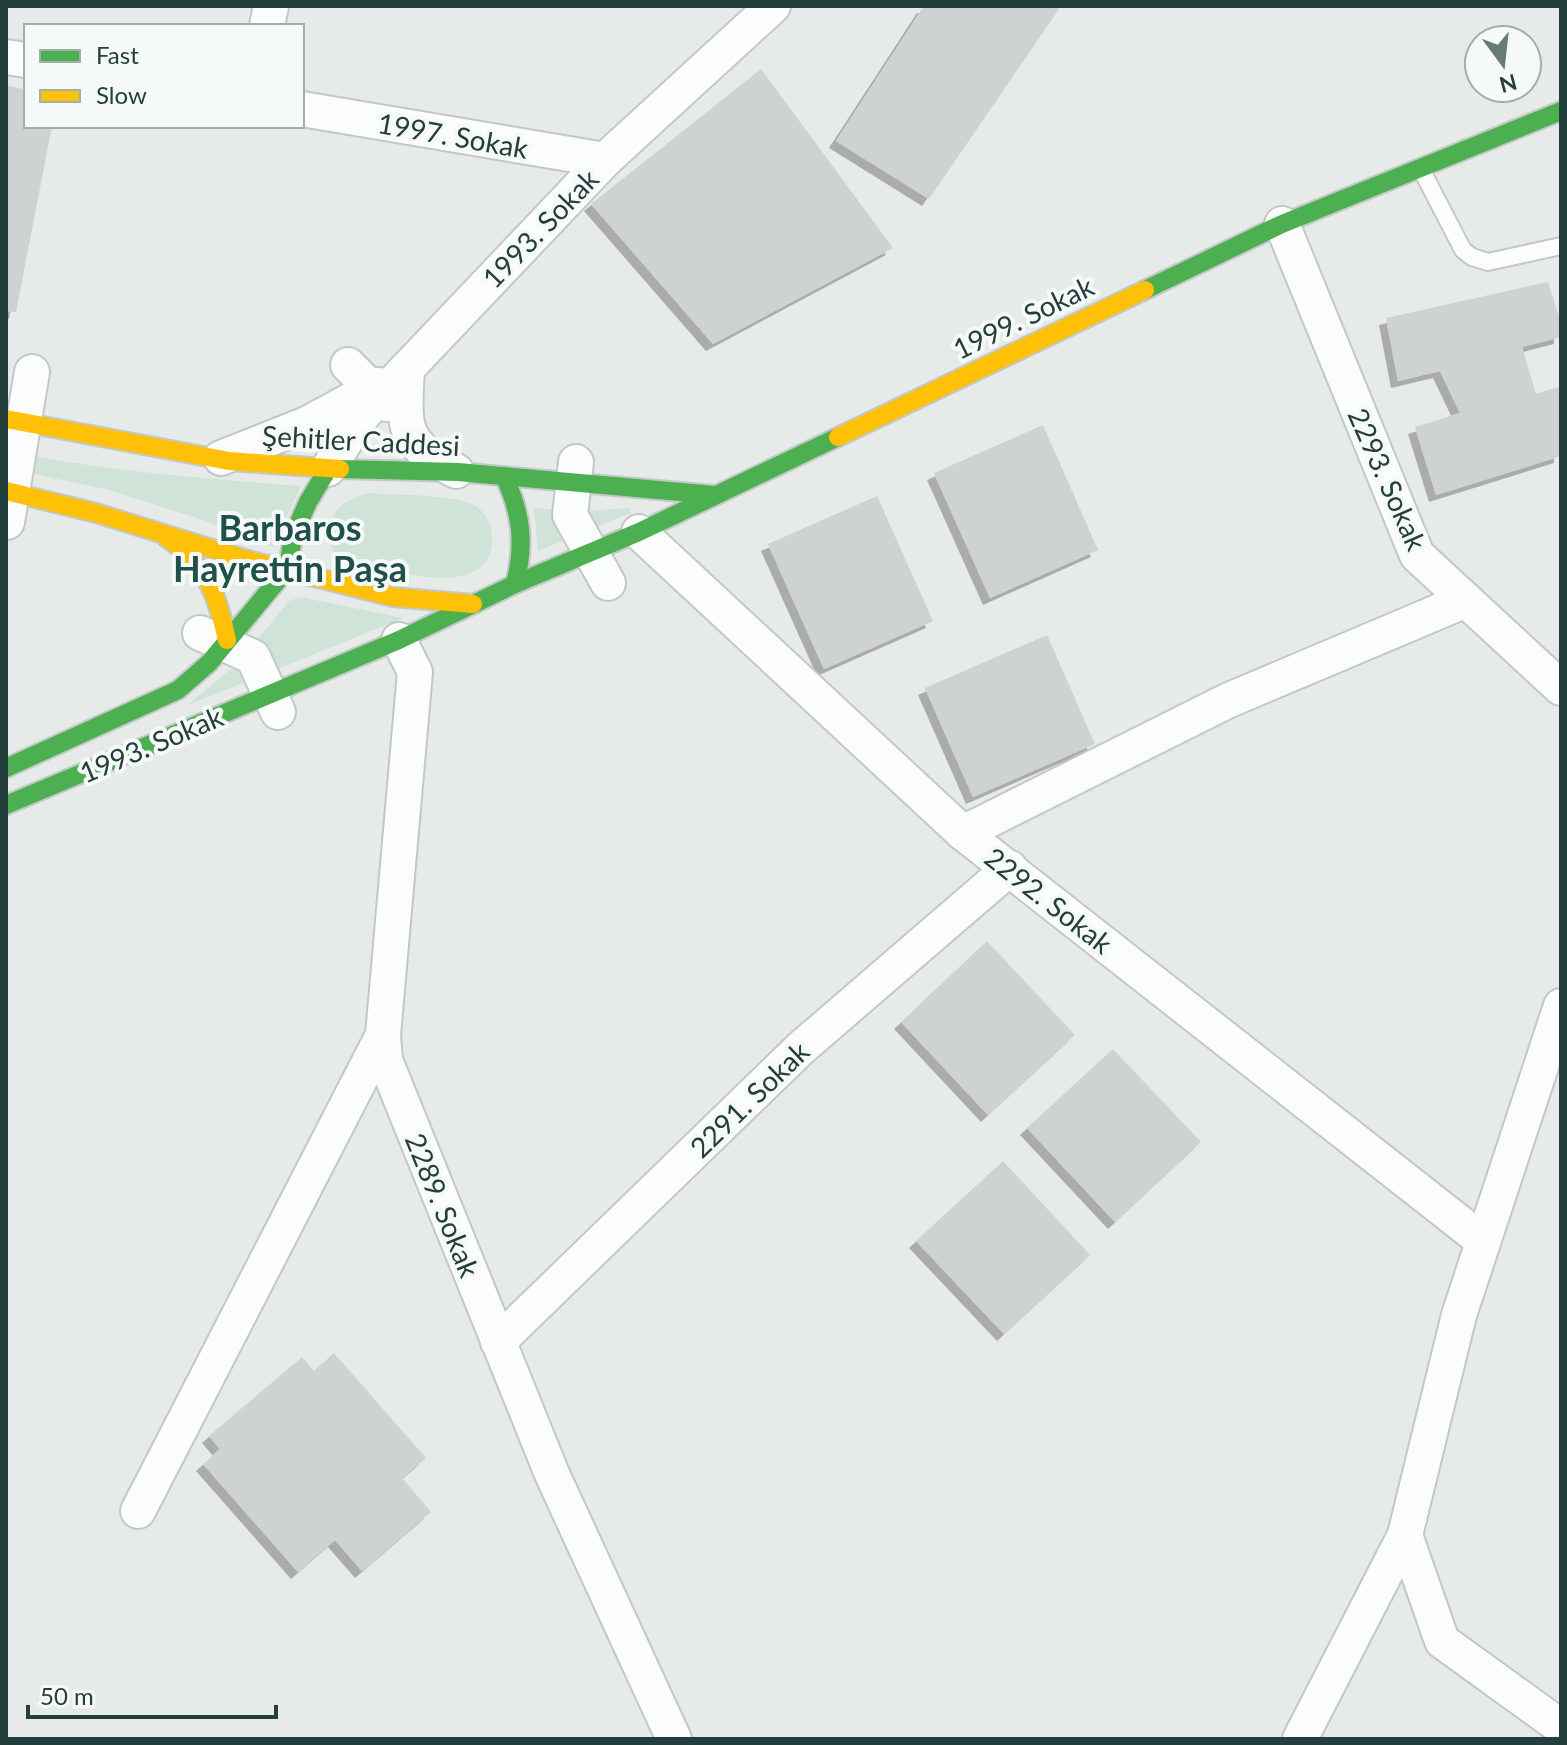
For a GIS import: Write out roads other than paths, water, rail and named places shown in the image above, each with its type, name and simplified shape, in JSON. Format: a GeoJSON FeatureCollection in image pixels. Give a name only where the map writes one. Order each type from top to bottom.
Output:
{"type":"FeatureCollection","features":[{"type":"Feature","properties":{"kind":"street","name":"1993. Sokak"},"geometry":{"type":"LineString","coordinates":[[396,402],[407,368],[605,160],[773,6]]}},
{"type":"Feature","properties":{"kind":"street","name":"1997. Sokak"},"geometry":{"type":"LineString","coordinates":[[304,109],[605,160]]}},
{"type":"Feature","properties":{"kind":"street","name":"1999. Sokak"},"geometry":{"type":"LineString","coordinates":[[515,584],[639,532],[1282,224],[1561,111]]}},
{"type":"Feature","properties":{"kind":"street","name":"2293. Sokak"},"geometry":{"type":"LineString","coordinates":[[1282,224],[1417,555],[1561,688]]}},
{"type":"Feature","properties":{"kind":"street"},"geometry":{"type":"LineString","coordinates":[[348,365],[396,402],[420,451],[458,472]]}},
{"type":"Feature","properties":{"kind":"street"},"geometry":{"type":"LineString","coordinates":[[32,372],[15,421],[8,502],[96,513],[248,560],[393,597],[473,604]]}},
{"type":"Feature","properties":{"kind":"street"},"geometry":{"type":"LineString","coordinates":[[218,459],[307,424],[396,402]]}},
{"type":"Feature","properties":{"kind":"street"},"geometry":{"type":"LineString","coordinates":[[288,568],[293,536],[308,502],[360,418],[396,402]]}},
{"type":"Feature","properties":{"kind":"street","name":"Şehitler Caddesi"},"geometry":{"type":"LineString","coordinates":[[15,421],[218,459],[328,469],[504,476],[574,472],[716,495]]}},
{"type":"Feature","properties":{"kind":"street"},"geometry":{"type":"LineString","coordinates":[[574,472],[570,515],[608,583]]}},
{"type":"Feature","properties":{"kind":"street"},"geometry":{"type":"LineString","coordinates":[[504,476],[517,501],[524,529],[524,554],[515,584]]}},
{"type":"Feature","properties":{"kind":"street","name":"2292. Sokak"},"geometry":{"type":"LineString","coordinates":[[639,532],[963,833],[1483,1241]]}},
{"type":"Feature","properties":{"kind":"street"},"geometry":{"type":"LineString","coordinates":[[158,533],[182,547],[201,567],[217,594],[217,639],[253,657],[274,703]]}},
{"type":"Feature","properties":{"kind":"street","name":"1993. Sokak"},"geometry":{"type":"LineString","coordinates":[[6,768],[178,690],[209,663],[217,639],[288,568]]}},
{"type":"Feature","properties":{"kind":"street","name":"1993. Sokak"},"geometry":{"type":"LineString","coordinates":[[6,805],[274,703],[515,584]]}},
{"type":"Feature","properties":{"kind":"street"},"geometry":{"type":"LineString","coordinates":[[963,833],[1227,701],[1466,600]]}},
{"type":"Feature","properties":{"kind":"street","name":"2289. Sokak"},"geometry":{"type":"LineString","coordinates":[[399,640],[415,672],[383,1035],[385,1060],[552,1474],[674,1739]]}},
{"type":"Feature","properties":{"kind":"street","name":"2291. Sokak"},"geometry":{"type":"LineString","coordinates":[[498,1342],[801,1048],[1010,868]]}},
{"type":"Feature","properties":{"kind":"street"},"geometry":{"type":"LineString","coordinates":[[1300,1739],[1405,1535],[1459,1315],[1561,1006]]}},
{"type":"Feature","properties":{"kind":"street"},"geometry":{"type":"LineString","coordinates":[[138,1511],[383,1035]]}},
{"type":"Feature","properties":{"kind":"street"},"geometry":{"type":"LineString","coordinates":[[1405,1535],[1442,1641],[1561,1727]]}},
{"type":"Feature","properties":{"kind":"lane"},"geometry":{"type":"LineString","coordinates":[[1420,168],[1463,250],[1472,257],[1488,262],[1561,246]]}},
{"type":"Feature","properties":{"kind":"district","name":"Barbaros Hayrettin Paşa"},"geometry":{"type":"Point","coordinates":[290,548]}}]}
